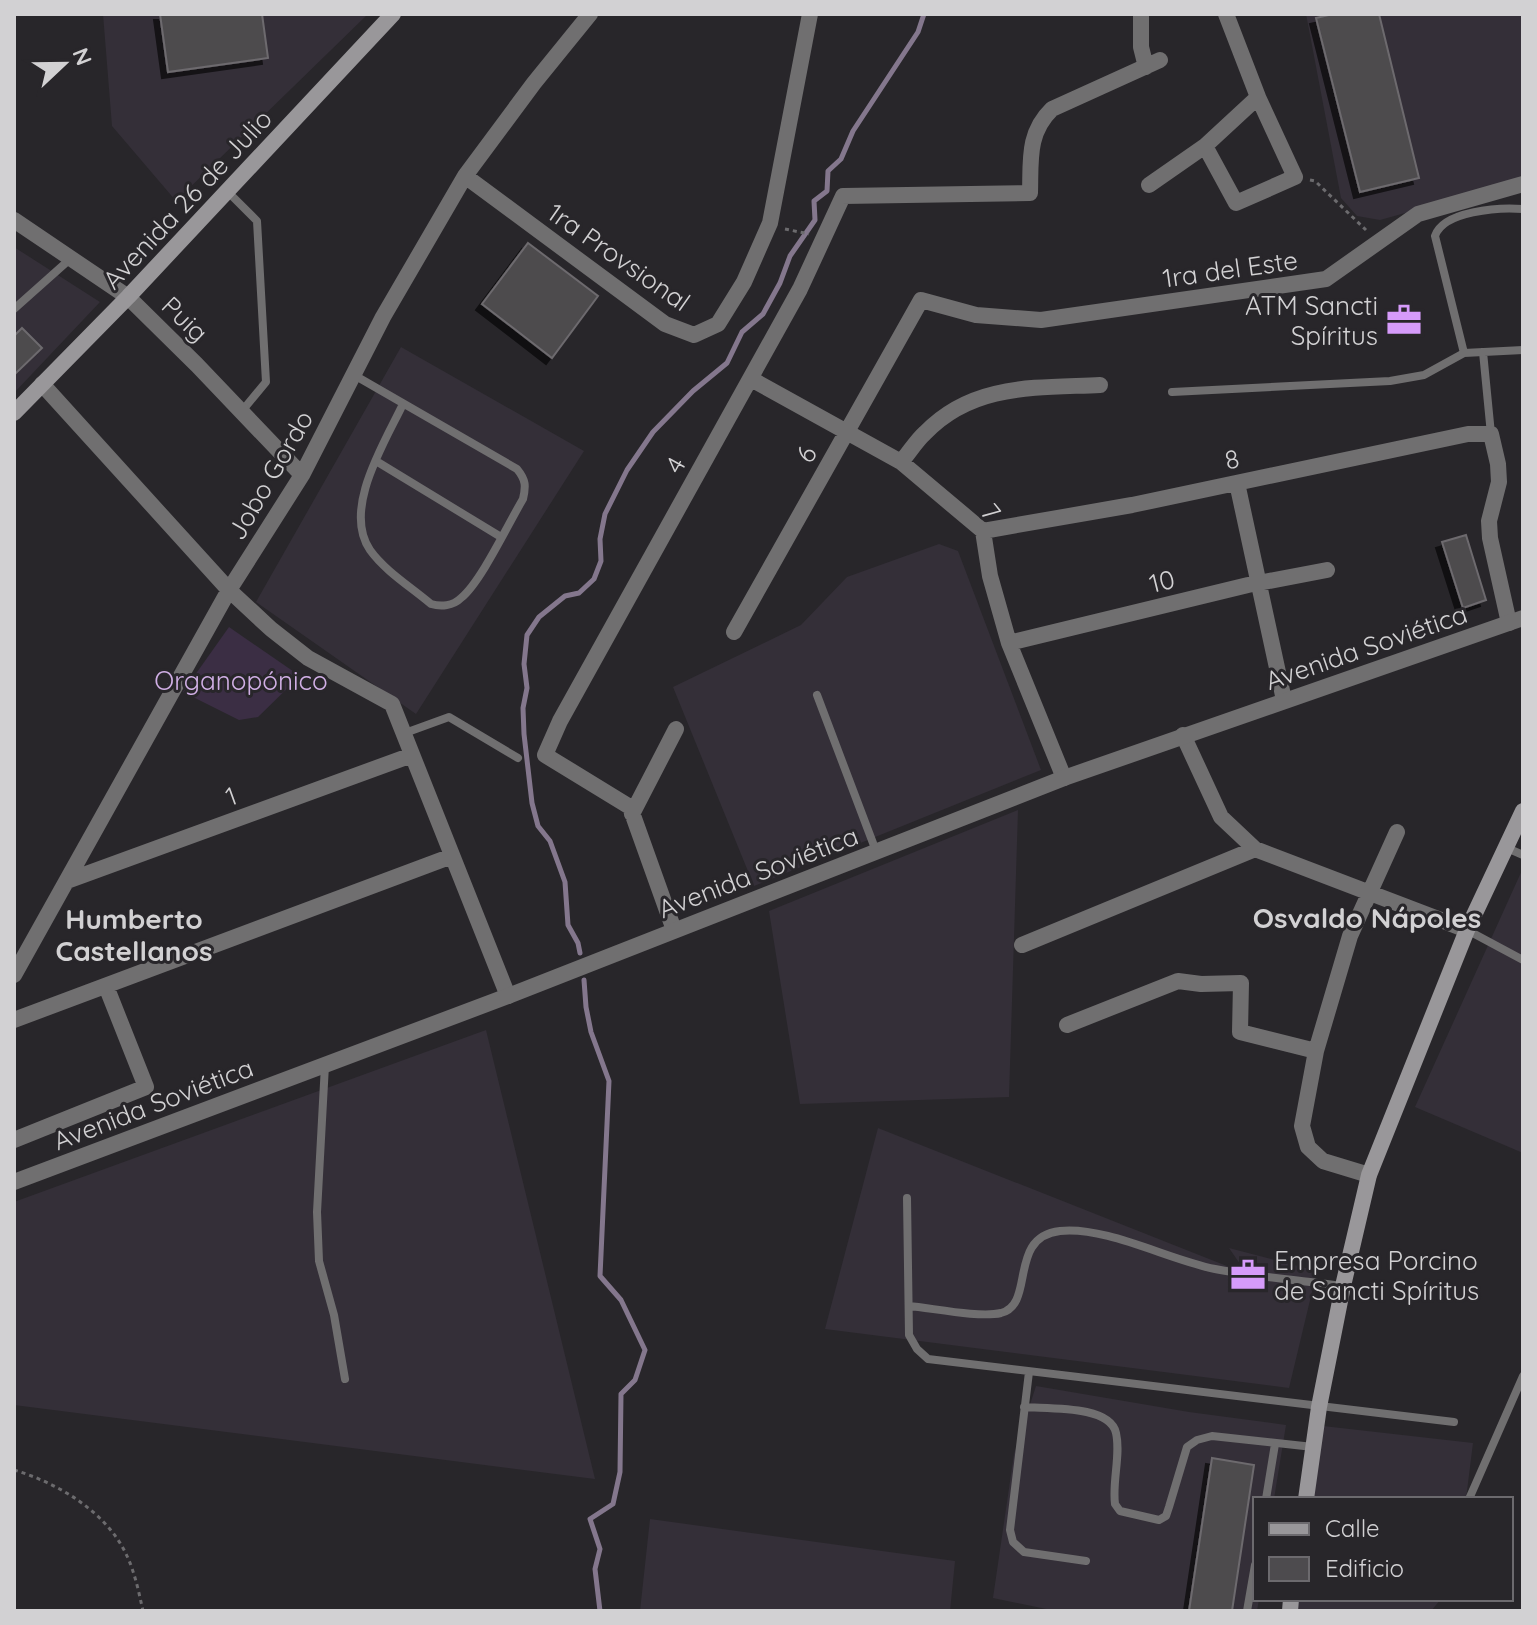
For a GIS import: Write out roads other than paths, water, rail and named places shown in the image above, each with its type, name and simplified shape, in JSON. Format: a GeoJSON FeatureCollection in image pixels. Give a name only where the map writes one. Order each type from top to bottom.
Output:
{"type":"FeatureCollection","features":[{"type":"Feature","properties":{"kind":"main road","name":"Avenida 26 de Julio"},"geometry":{"type":"LineString","coordinates":[[14,413],[128,297],[393,14]]}},
{"type":"Feature","properties":{"kind":"main road"},"geometry":{"type":"LineString","coordinates":[[1306,1497],[1319,1407],[1369,1175],[1467,930],[1523,811]]}},
{"type":"Feature","properties":{"kind":"street","name":"Jobo Gordo"},"geometry":{"type":"LineString","coordinates":[[14,975],[229,590],[302,475],[383,317],[465,176],[590,14]]}},
{"type":"Feature","properties":{"kind":"street","name":"1ra Provsional"},"geometry":{"type":"LineString","coordinates":[[465,176],[665,324],[694,335],[718,324],[744,282],[770,223],[810,14]]}},
{"type":"Feature","properties":{"kind":"street","name":"4"},"geometry":{"type":"LineString","coordinates":[[632,814],[630,807],[545,755],[560,721],[800,289],[843,196],[1030,193],[1031,139],[1040,120],[1052,109],[1153,63],[1141,47],[1141,14]]}},
{"type":"Feature","properties":{"kind":"street"},"geometry":{"type":"LineString","coordinates":[[1205,146],[1236,203],[1295,177],[1258,97],[1226,14]]}},
{"type":"Feature","properties":{"kind":"street"},"geometry":{"type":"LineString","coordinates":[[1149,185],[1205,146],[1258,97]]}},
{"type":"Feature","properties":{"kind":"street","name":"1ra del Este"},"geometry":{"type":"LineString","coordinates":[[921,300],[976,315],[1041,320],[1326,279],[1418,214],[1523,184]]}},
{"type":"Feature","properties":{"kind":"street","name":"Puig"},"geometry":{"type":"LineString","coordinates":[[14,220],[128,297],[302,475]]}},
{"type":"Feature","properties":{"kind":"street","name":"6"},"geometry":{"type":"LineString","coordinates":[[734,632],[921,300]]}},
{"type":"Feature","properties":{"kind":"street","name":"7"},"geometry":{"type":"LineString","coordinates":[[751,379],[901,462],[983,531],[990,576],[1009,643],[1064,778]]}},
{"type":"Feature","properties":{"kind":"street"},"geometry":{"type":"LineString","coordinates":[[42,384],[229,590],[271,629],[308,658],[392,704],[508,996]]}},
{"type":"Feature","properties":{"kind":"street"},"geometry":{"type":"LineString","coordinates":[[901,462],[925,433],[949,413],[977,398],[1002,390],[1100,385]]}},
{"type":"Feature","properties":{"kind":"street","name":"8"},"geometry":{"type":"LineString","coordinates":[[983,531],[1132,505],[1468,434],[1491,434]]}},
{"type":"Feature","properties":{"kind":"street"},"geometry":{"type":"LineString","coordinates":[[1491,434],[1499,482],[1489,521],[1490,538],[1516,621]]}},
{"type":"Feature","properties":{"kind":"street"},"geometry":{"type":"LineString","coordinates":[[1237,483],[1284,700]]}},
{"type":"Feature","properties":{"kind":"street","name":"10"},"geometry":{"type":"LineString","coordinates":[[1009,643],[1258,583],[1327,570]]}},
{"type":"Feature","properties":{"kind":"street","name":"Avenida Soviética"},"geometry":{"type":"LineString","coordinates":[[14,1182],[508,996],[1064,778],[1516,621]]}},
{"type":"Feature","properties":{"kind":"street"},"geometry":{"type":"LineString","coordinates":[[674,930],[632,814],[676,729]]}},
{"type":"Feature","properties":{"kind":"street"},"geometry":{"type":"LineString","coordinates":[[1183,735],[1221,817],[1255,849],[1467,930]]}},
{"type":"Feature","properties":{"kind":"street","name":"1"},"geometry":{"type":"LineString","coordinates":[[67,881],[412,755]]}},
{"type":"Feature","properties":{"kind":"street"},"geometry":{"type":"LineString","coordinates":[[1369,1175],[1323,1161],[1308,1147],[1302,1126],[1316,1051],[1350,936],[1397,832]]}},
{"type":"Feature","properties":{"kind":"street"},"geometry":{"type":"LineString","coordinates":[[1022,945],[1255,849]]}},
{"type":"Feature","properties":{"kind":"street"},"geometry":{"type":"LineString","coordinates":[[14,1020],[452,856]]}},
{"type":"Feature","properties":{"kind":"street"},"geometry":{"type":"LineString","coordinates":[[1067,1025],[1178,981],[1241,983],[1240,1032],[1316,1051]]}},
{"type":"Feature","properties":{"kind":"street"},"geometry":{"type":"LineString","coordinates":[[14,1140],[146,1087],[106,986]]}},
{"type":"Feature","properties":{"kind":"lane"},"geometry":{"type":"LineString","coordinates":[[227,191],[257,221],[266,382],[241,412]]}},
{"type":"Feature","properties":{"kind":"lane"},"geometry":{"type":"LineString","coordinates":[[1464,353],[1435,236],[1438,226],[1476,212],[1523,209]]}},
{"type":"Feature","properties":{"kind":"lane"},"geometry":{"type":"LineString","coordinates":[[14,309],[69,260]]}},
{"type":"Feature","properties":{"kind":"lane"},"geometry":{"type":"LineString","coordinates":[[1172,392],[1390,381],[1424,375],[1464,353],[1523,350]]}},
{"type":"Feature","properties":{"kind":"lane"},"geometry":{"type":"LineString","coordinates":[[1483,352],[1491,434]]}},
{"type":"Feature","properties":{"kind":"lane"},"geometry":{"type":"LineString","coordinates":[[354,375],[517,469],[524,478],[526,487],[523,499],[475,582],[461,599],[439,606],[431,604],[383,563],[363,536],[360,510],[376,461],[403,404]]}},
{"type":"Feature","properties":{"kind":"lane"},"geometry":{"type":"LineString","coordinates":[[376,461],[501,537]]}},
{"type":"Feature","properties":{"kind":"lane"},"geometry":{"type":"LineString","coordinates":[[817,695],[876,851]]}},
{"type":"Feature","properties":{"kind":"lane"},"geometry":{"type":"LineString","coordinates":[[405,733],[449,717],[518,758]]}},
{"type":"Feature","properties":{"kind":"lane"},"geometry":{"type":"LineString","coordinates":[[1506,847],[1523,855]]}},
{"type":"Feature","properties":{"kind":"lane"},"geometry":{"type":"LineString","coordinates":[[1467,930],[1523,960]]}},
{"type":"Feature","properties":{"kind":"lane"},"geometry":{"type":"LineString","coordinates":[[325,1065],[317,1212],[319,1261],[334,1315],[345,1379]]}},
{"type":"Feature","properties":{"kind":"lane"},"geometry":{"type":"LineString","coordinates":[[907,1198],[909,1335],[917,1349],[928,1359],[1454,1422]]}},
{"type":"Feature","properties":{"kind":"lane"},"geometry":{"type":"LineString","coordinates":[[909,1306],[1003,1313],[1017,1302],[1029,1250],[1046,1236],[1060,1231],[1094,1233],[1213,1269],[1343,1286]]}},
{"type":"Feature","properties":{"kind":"lane"},"geometry":{"type":"LineString","coordinates":[[1029,1372],[1010,1530],[1013,1542],[1024,1552],[1086,1561]]}},
{"type":"Feature","properties":{"kind":"lane"},"geometry":{"type":"LineString","coordinates":[[1470,1497],[1523,1376]]}},
{"type":"Feature","properties":{"kind":"lane"},"geometry":{"type":"LineString","coordinates":[[1024,1407],[1097,1413],[1110,1421],[1116,1434],[1115,1504],[1120,1511],[1159,1520],[1166,1516],[1187,1447],[1197,1440],[1212,1436],[1313,1447]]}},
{"type":"Feature","properties":{"kind":"lane"},"geometry":{"type":"LineString","coordinates":[[1266,1497],[1275,1444]]}},
{"type":"Feature","properties":{"kind":"lane"},"geometry":{"type":"LineString","coordinates":[[1247,1611],[1253,1576]]}},
{"type":"Feature","properties":{"kind":"waterway"},"geometry":{"type":"LineString","coordinates":[[580,953],[568,925],[565,882],[550,841],[538,826],[532,803],[523,708],[527,688],[524,664],[527,635],[539,617],[565,596],[579,593],[594,579],[601,561],[600,539],[605,514],[627,470],[653,432],[693,391],[727,363],[742,332],[763,314],[790,256],[815,220],[814,201],[827,191],[828,171],[841,159],[853,131],[918,32],[924,14]]}},
{"type":"Feature","properties":{"kind":"waterway"},"geometry":{"type":"LineString","coordinates":[[584,980],[591,1032],[609,1081],[600,1276],[621,1300],[645,1350],[635,1380],[621,1394],[620,1472],[613,1504],[590,1519],[600,1549],[595,1569],[600,1611]]}},
{"type":"Feature","properties":{"kind":"place","name":"ATM Sancti Spíritus"},"geometry":{"type":"Point","coordinates":[1404,320]}},
{"type":"Feature","properties":{"kind":"place","name":"Empresa Porcino de Sancti Spíritus"},"geometry":{"type":"Point","coordinates":[1248,1275]}},
{"type":"Feature","properties":{"kind":"district","name":"Osvaldo Nápoles"},"geometry":{"type":"Point","coordinates":[1367,917]}},
{"type":"Feature","properties":{"kind":"district","name":"Humberto Castellanos"},"geometry":{"type":"Point","coordinates":[134,934]}},
{"type":"Feature","properties":{"kind":"park label","name":"Organopónico"},"geometry":{"type":"Point","coordinates":[241,680]}}]}
